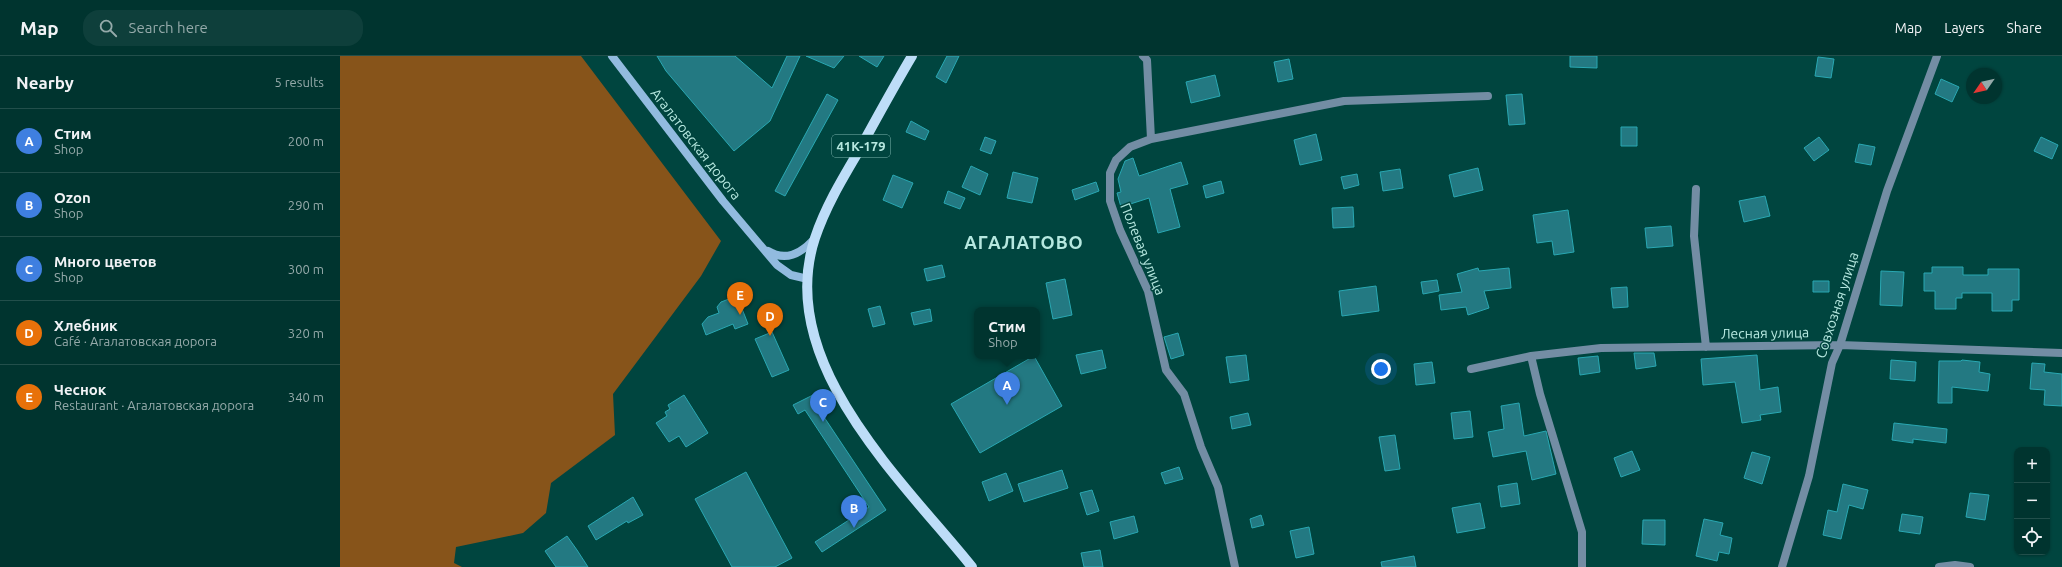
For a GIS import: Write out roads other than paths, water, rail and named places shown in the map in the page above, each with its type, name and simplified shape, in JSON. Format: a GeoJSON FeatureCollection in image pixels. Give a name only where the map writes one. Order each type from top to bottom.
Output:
{"type":"FeatureCollection","features":[{"type":"Feature","properties":{"kind":"main road","name":"Агалатовская дорога"},"geometry":{"type":"LineString","coordinates":[[612,56],[777,265],[791,275],[808,279]]}},
{"type":"Feature","properties":{"kind":"main road","name":"41К-179"},"geometry":{"type":"LineString","coordinates":[[912,56],[833,196],[815,238],[810,257],[808,279],[811,326],[834,386],[862,430],[932,520],[972,567]]}},
{"type":"Feature","properties":{"kind":"main road"},"geometry":{"type":"LineString","coordinates":[[762,247],[775,255],[787,256],[797,254],[807,247],[815,238]]}},
{"type":"Feature","properties":{"kind":"street"},"geometry":{"type":"LineString","coordinates":[[1143,56],[1147,60],[1151,139]]}},
{"type":"Feature","properties":{"kind":"street","name":"Совхозная улица"},"geometry":{"type":"LineString","coordinates":[[1782,567],[1808,476],[1832,363],[1840,345],[1887,191],[1938,56]]}},
{"type":"Feature","properties":{"kind":"street","name":"Полевая улица"},"geometry":{"type":"LineString","coordinates":[[1235,567],[1218,487],[1201,447],[1184,394],[1166,370],[1148,292],[1120,230],[1110,201],[1110,173],[1116,160],[1130,147],[1151,139],[1344,101],[1488,96]]}},
{"type":"Feature","properties":{"kind":"street"},"geometry":{"type":"LineString","coordinates":[[1696,189],[1694,236],[1706,347]]}},
{"type":"Feature","properties":{"kind":"street","name":"Лесная улица"},"geometry":{"type":"LineString","coordinates":[[1471,369],[1531,356],[1601,348],[1840,345],[2062,353]]}},
{"type":"Feature","properties":{"kind":"street"},"geometry":{"type":"LineString","coordinates":[[1531,356],[1540,394],[1582,532],[1582,567]]}},
{"type":"Feature","properties":{"kind":"street"},"geometry":{"type":"LineString","coordinates":[[1939,567],[1955,565],[1970,567]]}},
{"type":"Feature","properties":{"kind":"place","name":"Чеснок"},"geometry":{"type":"Point","coordinates":[740,315]}},
{"type":"Feature","properties":{"kind":"place","name":"Хлебник"},"geometry":{"type":"Point","coordinates":[770,336]}},
{"type":"Feature","properties":{"kind":"place","name":"Стим"},"geometry":{"type":"Point","coordinates":[1007,405]}},
{"type":"Feature","properties":{"kind":"place","name":"Много цветов"},"geometry":{"type":"Point","coordinates":[823,422]}},
{"type":"Feature","properties":{"kind":"place","name":"Ozon"},"geometry":{"type":"Point","coordinates":[854,528]}},
{"type":"Feature","properties":{"kind":"district","name":"АГАЛАТОВО"},"geometry":{"type":"Point","coordinates":[1024,243]}}]}
